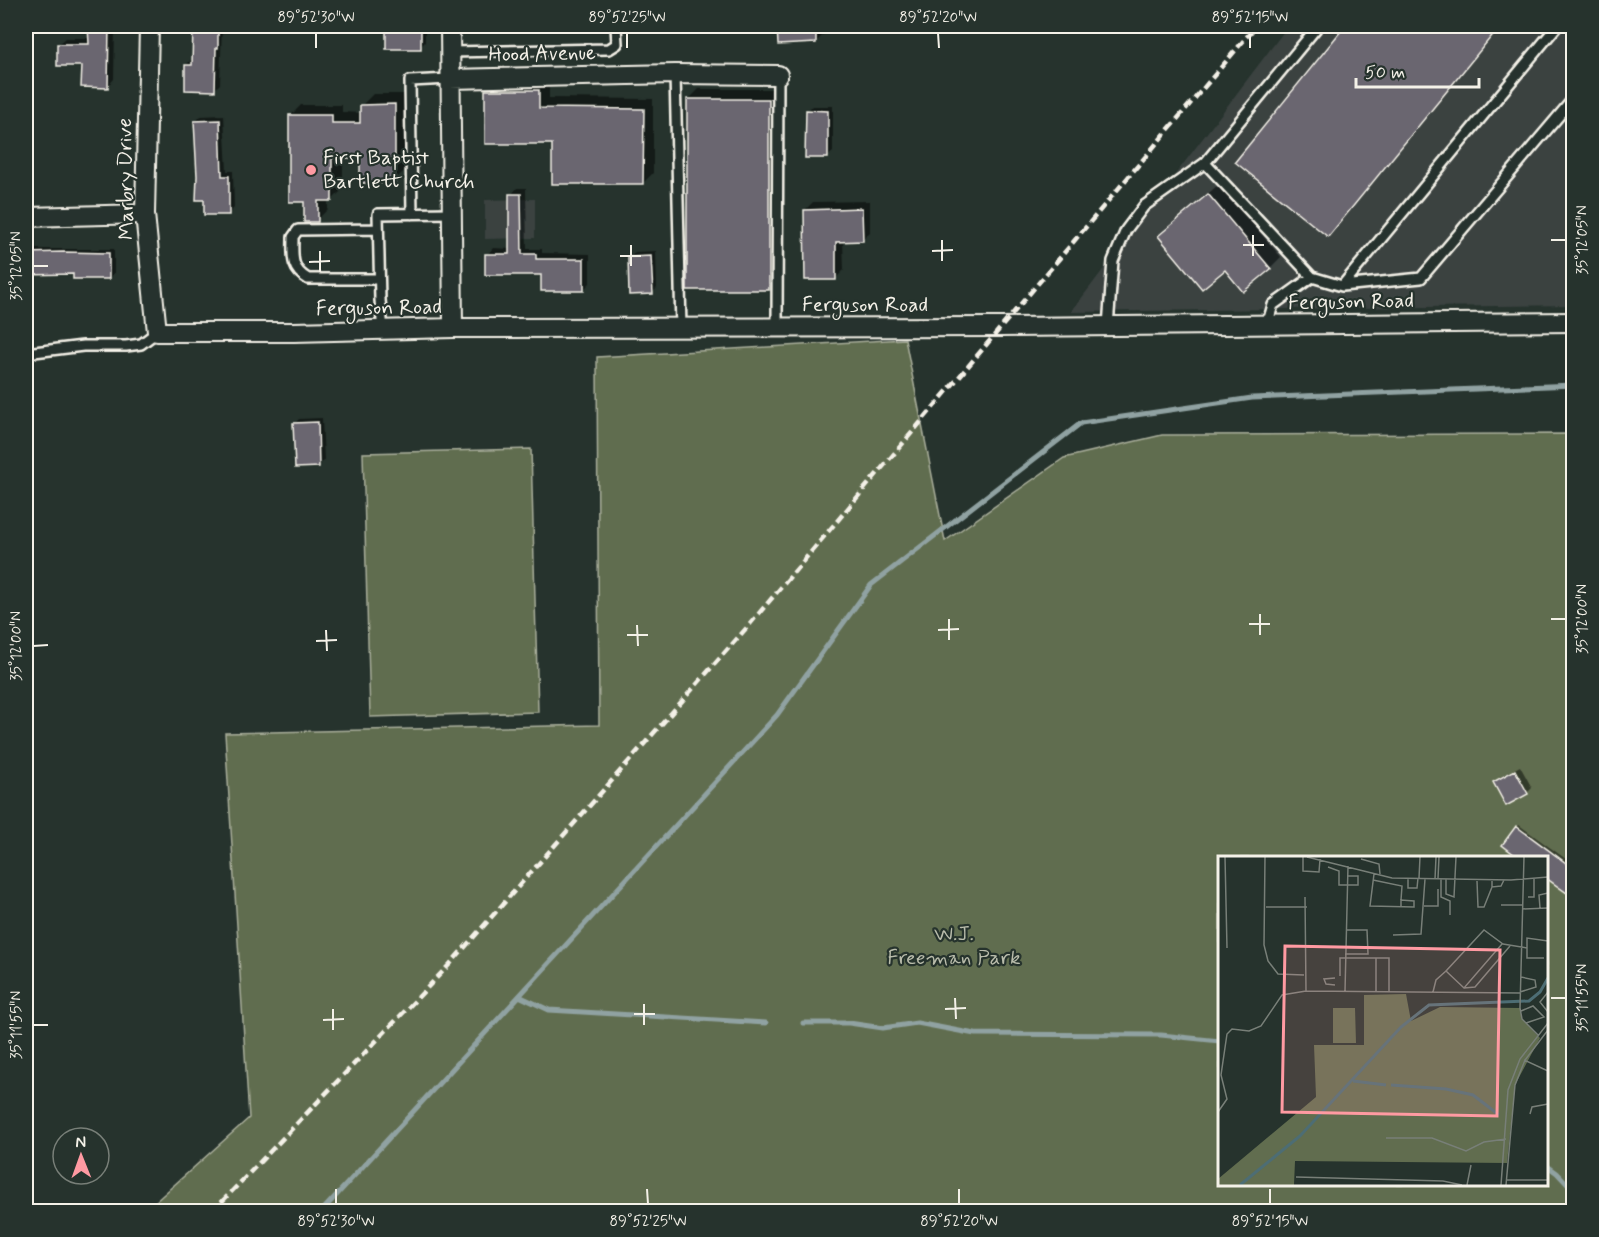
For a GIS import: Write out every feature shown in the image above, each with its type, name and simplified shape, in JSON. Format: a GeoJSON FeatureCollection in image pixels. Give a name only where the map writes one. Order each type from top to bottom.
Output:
{"type":"FeatureCollection","features":[{"type":"Feature","properties":{"kind":"street","name":"Marbry Drive"},"geometry":{"type":"LineString","coordinates":[[149,26],[145,214],[158,332]]}},
{"type":"Feature","properties":{"kind":"street"},"geometry":{"type":"LineString","coordinates":[[450,26],[453,328]]}},
{"type":"Feature","properties":{"kind":"street","name":"Hood Avenue"},"geometry":{"type":"LineString","coordinates":[[450,79],[675,74],[778,75]]}},
{"type":"Feature","properties":{"kind":"street"},"geometry":{"type":"LineString","coordinates":[[26,217],[145,214]]}},
{"type":"Feature","properties":{"kind":"street","name":"Ferguson Road"},"geometry":{"type":"LineString","coordinates":[[158,332],[453,328],[1574,322]]}},
{"type":"Feature","properties":{"kind":"lane"},"geometry":{"type":"LineString","coordinates":[[450,52],[609,49],[616,44],[616,26]]}},
{"type":"Feature","properties":{"kind":"lane"},"geometry":{"type":"LineString","coordinates":[[1108,326],[1113,261],[1126,230],[1144,206],[1205,163],[1318,26]]}},
{"type":"Feature","properties":{"kind":"lane"},"geometry":{"type":"LineString","coordinates":[[1342,286],[1557,26]]}},
{"type":"Feature","properties":{"kind":"lane"},"geometry":{"type":"LineString","coordinates":[[675,74],[681,328]]}},
{"type":"Feature","properties":{"kind":"lane"},"geometry":{"type":"LineString","coordinates":[[777,328],[778,75]]}},
{"type":"Feature","properties":{"kind":"lane"},"geometry":{"type":"LineString","coordinates":[[412,214],[410,81],[450,79]]}},
{"type":"Feature","properties":{"kind":"lane"},"geometry":{"type":"LineString","coordinates":[[1205,163],[1312,277],[1342,286],[1421,278],[1574,98]]}},
{"type":"Feature","properties":{"kind":"lane"},"geometry":{"type":"LineString","coordinates":[[383,330],[379,279],[378,214],[452,213]]}},
{"type":"Feature","properties":{"kind":"lane"},"geometry":{"type":"LineString","coordinates":[[378,229],[298,230],[292,237],[293,262],[299,274],[308,279],[379,279]]}},
{"type":"Feature","properties":{"kind":"lane"},"geometry":{"type":"LineString","coordinates":[[1267,325],[1273,305],[1312,277]]}},
{"type":"Feature","properties":{"kind":"lane"},"geometry":{"type":"LineString","coordinates":[[26,353],[83,346],[141,344],[158,332]]}},
{"type":"Feature","properties":{"kind":"shaded area"},"geometry":{"type":"Polygon","coordinates":[[[1288,26],[1573,26],[1573,305],[1071,312],[1288,26]]]}},
{"type":"Feature","properties":{"kind":"shaded area"},"geometry":{"type":"Polygon","coordinates":[[[535,199],[535,238],[485,239],[485,200],[535,199]]]}},
{"type":"Feature","properties":{"kind":"green space","name":"W.J. Freeman Park"},"geometry":{"type":"Polygon","coordinates":[[[905,339],[945,541],[1064,458],[1162,435],[1573,434],[1573,1211],[144,1212],[249,1118],[225,733],[599,725],[597,357],[905,339]]]}},
{"type":"Feature","properties":{"kind":"green space"},"geometry":{"type":"Polygon","coordinates":[[[531,449],[538,712],[370,717],[363,453],[531,449]]]}},
{"type":"Feature","properties":{"kind":"building"},"geometry":{"type":"Polygon","coordinates":[[[88,26],[109,26],[108,88],[81,87],[82,66],[57,66],[57,44],[89,44],[88,26]]]}},
{"type":"Feature","properties":{"kind":"building"},"geometry":{"type":"Polygon","coordinates":[[[193,26],[218,26],[215,91],[185,90],[185,65],[192,65],[193,26]]]}},
{"type":"Feature","properties":{"kind":"building"},"geometry":{"type":"Polygon","coordinates":[[[386,26],[421,26],[421,49],[386,49],[386,26]]]}},
{"type":"Feature","properties":{"kind":"building"},"geometry":{"type":"Polygon","coordinates":[[[777,26],[816,26],[816,43],[778,45],[777,26]]]}},
{"type":"Feature","properties":{"kind":"building"},"geometry":{"type":"Polygon","coordinates":[[[1345,26],[1500,26],[1328,237],[1235,162],[1345,26]]]}},
{"type":"Feature","properties":{"kind":"building"},"geometry":{"type":"Polygon","coordinates":[[[485,90],[539,90],[539,108],[644,109],[643,184],[552,184],[552,144],[485,144],[485,90]]]}},
{"type":"Feature","properties":{"kind":"building"},"geometry":{"type":"Polygon","coordinates":[[[687,99],[769,99],[769,290],[687,290],[687,99]]]}},
{"type":"Feature","properties":{"kind":"building","name":"First Baptist Bartlett Church"},"geometry":{"type":"Polygon","coordinates":[[[395,104],[395,183],[360,183],[360,158],[332,158],[332,201],[318,201],[318,222],[304,222],[304,202],[289,202],[289,115],[332,115],[332,123],[360,123],[360,105],[395,104]]]}},
{"type":"Feature","properties":{"kind":"building"},"geometry":{"type":"Polygon","coordinates":[[[806,110],[828,111],[828,158],[805,158],[806,110]]]}},
{"type":"Feature","properties":{"kind":"building"},"geometry":{"type":"Polygon","coordinates":[[[220,120],[222,176],[229,176],[229,215],[204,215],[204,200],[196,200],[194,121],[220,120]]]}},
{"type":"Feature","properties":{"kind":"building"},"geometry":{"type":"Polygon","coordinates":[[[509,194],[521,194],[522,254],[536,254],[536,259],[584,259],[584,291],[541,291],[541,275],[485,275],[485,254],[509,254],[509,194]]]}},
{"type":"Feature","properties":{"kind":"building"},"geometry":{"type":"Polygon","coordinates":[[[1208,194],[1271,269],[1243,292],[1225,270],[1202,289],[1158,236],[1208,194]]]}},
{"type":"Feature","properties":{"kind":"building"},"geometry":{"type":"Polygon","coordinates":[[[862,208],[863,241],[836,242],[836,280],[805,280],[804,210],[862,208]]]}},
{"type":"Feature","properties":{"kind":"building"},"geometry":{"type":"Polygon","coordinates":[[[26,253],[109,253],[109,279],[73,279],[73,274],[26,275],[26,253]]]}},
{"type":"Feature","properties":{"kind":"building"},"geometry":{"type":"Polygon","coordinates":[[[651,256],[653,294],[629,295],[628,257],[651,256]]]}},
{"type":"Feature","properties":{"kind":"building"},"geometry":{"type":"Polygon","coordinates":[[[318,422],[319,467],[295,468],[293,423],[318,422]]]}},
{"type":"Feature","properties":{"kind":"building"},"geometry":{"type":"Polygon","coordinates":[[[1515,770],[1528,794],[1506,806],[1493,782],[1515,770]]]}},
{"type":"Feature","properties":{"kind":"building"},"geometry":{"type":"Polygon","coordinates":[[[1516,826],[1574,869],[1574,898],[1548,879],[1548,856],[1516,856],[1502,845],[1516,826]]]}},
{"type":"Feature","properties":{"kind":"waterway"},"geometry":{"type":"LineString","coordinates":[[321,1212],[777,715],[871,585],[1081,423],[1252,398],[1574,385]]}},
{"type":"Feature","properties":{"kind":"waterway"},"geometry":{"type":"LineString","coordinates":[[519,996],[549,1010],[766,1023]]}},
{"type":"Feature","properties":{"kind":"waterway"},"geometry":{"type":"LineString","coordinates":[[803,1023],[849,1023],[883,1028],[917,1023],[975,1034],[1161,1035],[1218,1041]]}},
{"type":"Feature","properties":{"kind":"waterway"},"geometry":{"type":"LineString","coordinates":[[1548,1166],[1574,1191]]}},
{"type":"Feature","properties":{"kind":"railway"},"geometry":{"type":"LineString","coordinates":[[212,1212],[450,964],[750,624],[1256,26]]}},
{"type":"Feature","properties":{"kind":"place","name":"First Baptist Bartlett Church"},"geometry":{"type":"Point","coordinates":[311,170]}}]}
